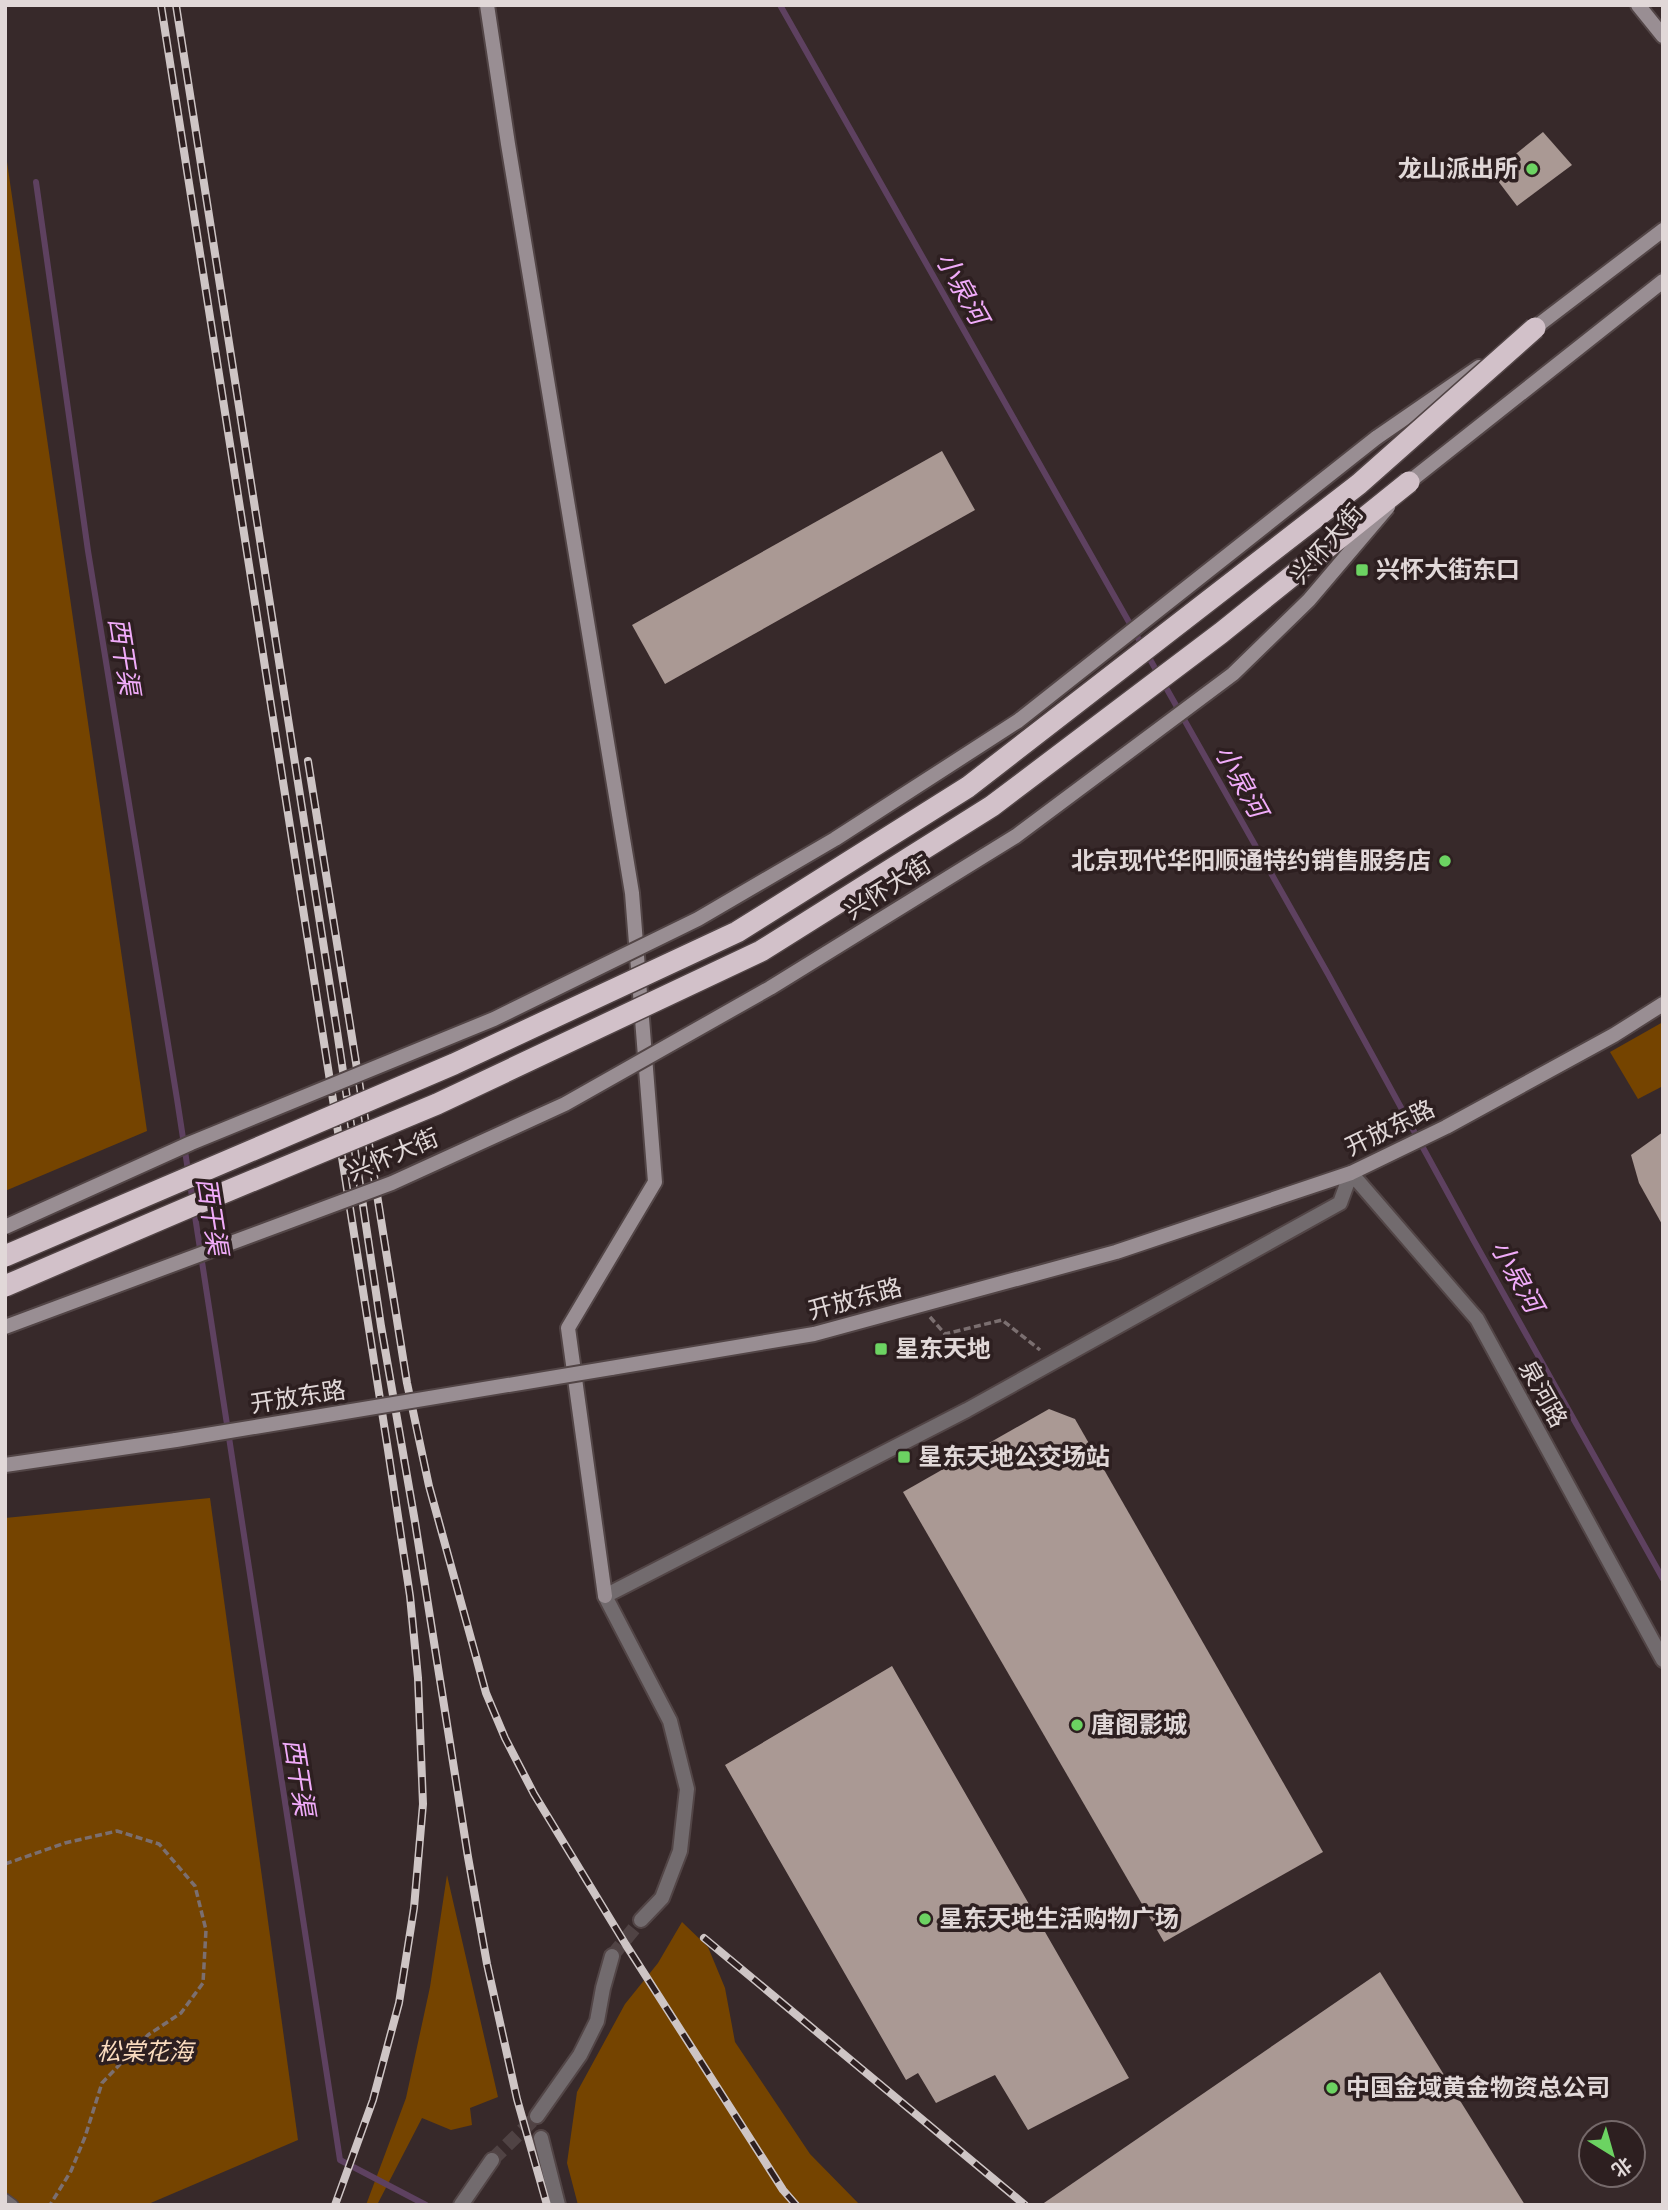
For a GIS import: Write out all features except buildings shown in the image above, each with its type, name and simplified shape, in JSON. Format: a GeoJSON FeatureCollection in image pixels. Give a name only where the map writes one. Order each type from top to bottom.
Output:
{"type":"FeatureCollection","features":[{"type":"Feature","properties":{"kind":"highway"},"geometry":{"type":"LineString","coordinates":[[5,1256],[454,1065],[737,932],[968,787],[1359,484],[1535,328]]}},
{"type":"Feature","properties":{"kind":"highway"},"geometry":{"type":"LineString","coordinates":[[5,1286],[437,1104],[761,951],[992,806],[1222,633],[1409,482]]}},
{"type":"Feature","properties":{"kind":"main road"},"geometry":{"type":"LineString","coordinates":[[487,5],[632,893],[655,1182],[568,1328],[605,1596]]}},
{"type":"Feature","properties":{"kind":"main road"},"geometry":{"type":"LineString","coordinates":[[1638,5],[1663,36]]}},
{"type":"Feature","properties":{"kind":"main road","name":"兴怀大街"},"geometry":{"type":"LineString","coordinates":[[5,1227],[191,1143],[494,1019],[698,919],[835,839],[1017,721],[1376,438],[1535,328],[1663,230]]}},
{"type":"Feature","properties":{"kind":"main road","name":"兴怀大街"},"geometry":{"type":"LineString","coordinates":[[5,1327],[391,1183],[565,1104],[770,988],[1016,835],[1233,674],[1309,600],[1409,482],[1663,281]]}},
{"type":"Feature","properties":{"kind":"main road","name":"开放东路"},"geometry":{"type":"LineString","coordinates":[[5,1465],[177,1440],[814,1334],[1116,1252],[1351,1172],[1376,1161],[1447,1127],[1614,1035],[1663,1004]]}},
{"type":"Feature","properties":{"kind":"street"},"geometry":{"type":"LineString","coordinates":[[641,1920],[662,1898],[680,1851],[687,1789],[670,1721],[605,1596],[967,1410],[1340,1203],[1351,1172]]}},
{"type":"Feature","properties":{"kind":"street","name":"泉河路"},"geometry":{"type":"LineString","coordinates":[[1351,1172],[1477,1319],[1663,1660]]}},
{"type":"Feature","properties":{"kind":"street"},"geometry":{"type":"LineString","coordinates":[[537,2116],[580,2055],[597,2021],[612,1956]]}},
{"type":"Feature","properties":{"kind":"street"},"geometry":{"type":"LineString","coordinates":[[541,2138],[558,2205]]}},
{"type":"Feature","properties":{"kind":"street"},"geometry":{"type":"LineString","coordinates":[[461,2205],[492,2160]]}},
{"type":"Feature","properties":{"kind":"lane"},"geometry":{"type":"LineString","coordinates":[[5,2199],[13,2205]]}},
{"type":"Feature","properties":{"kind":"path"},"geometry":{"type":"LineString","coordinates":[[919,1305],[945,1334],[1002,1320],[1054,1362]]}},
{"type":"Feature","properties":{"kind":"path"},"geometry":{"type":"LineString","coordinates":[[5,1864],[65,1843],[117,1831],[159,1844],[195,1885],[206,1930],[204,1983],[181,2013],[148,2035],[102,2083],[71,2171],[50,2205]]}},
{"type":"Feature","properties":{"kind":"green space"},"geometry":{"type":"Polygon","coordinates":[[[5,148],[147,1131],[5,1191],[5,148]]]}},
{"type":"Feature","properties":{"kind":"green space"},"geometry":{"type":"Polygon","coordinates":[[[1663,1022],[1663,1086],[1638,1099],[1610,1052],[1663,1022]]]}},
{"type":"Feature","properties":{"kind":"green space","name":"松棠花海"},"geometry":{"type":"Polygon","coordinates":[[[210,1498],[298,2140],[146,2205],[5,2205],[5,1518],[210,1498]]]}},
{"type":"Feature","properties":{"kind":"green space"},"geometry":{"type":"Polygon","coordinates":[[[447,1875],[498,2097],[470,2108],[472,2125],[451,2130],[422,2118],[377,2205],[366,2205],[406,2098],[430,1987],[447,1875]]]}},
{"type":"Feature","properties":{"kind":"green space"},"geometry":{"type":"Polygon","coordinates":[[[682,1922],[708,1947],[725,1988],[735,2042],[810,2154],[860,2205],[578,2205],[567,2163],[577,2092],[625,2004],[658,1963],[682,1922]]]}},
{"type":"Feature","properties":{"kind":"waterway","name":"小泉河"},"geometry":{"type":"LineString","coordinates":[[780,5],[1328,974],[1663,1579]]}},
{"type":"Feature","properties":{"kind":"waterway","name":"西干渠"},"geometry":{"type":"LineString","coordinates":[[36,182],[88,551],[177,1099],[340,2160],[426,2205]]}},
{"type":"Feature","properties":{"kind":"tunnel"},"geometry":{"type":"LineString","coordinates":[[612,1956],[641,1920]]}},
{"type":"Feature","properties":{"kind":"tunnel"},"geometry":{"type":"LineString","coordinates":[[492,2160],[537,2116]]}},
{"type":"Feature","properties":{"kind":"railway"},"geometry":{"type":"LineString","coordinates":[[161,5],[388,1450],[410,1596],[418,1678],[423,1804],[414,1908],[399,2003],[373,2100],[335,2205]]}},
{"type":"Feature","properties":{"kind":"railway"},"geometry":{"type":"LineString","coordinates":[[176,5],[381,1326],[468,1857],[487,1964],[517,2099],[547,2205]]}},
{"type":"Feature","properties":{"kind":"railway"},"geometry":{"type":"LineString","coordinates":[[308,761],[407,1383],[429,1486],[486,1693],[505,1738],[534,1794],[626,1945],[783,2190],[796,2205]]}},
{"type":"Feature","properties":{"kind":"railway"},"geometry":{"type":"LineString","coordinates":[[704,1938],[1025,2205]]}},
{"type":"Feature","properties":{"kind":"place","name":"龙山派出所"},"geometry":{"type":"Point","coordinates":[1532,169]}},
{"type":"Feature","properties":{"kind":"place","name":"兴怀大街东口"},"geometry":{"type":"Point","coordinates":[1362,570]}},
{"type":"Feature","properties":{"kind":"place","name":"北京现代华阳顺通特约销售服务店"},"geometry":{"type":"Point","coordinates":[1445,861]}},
{"type":"Feature","properties":{"kind":"place","name":"星东天地"},"geometry":{"type":"Point","coordinates":[881,1349]}},
{"type":"Feature","properties":{"kind":"place","name":"星东天地公交场站"},"geometry":{"type":"Point","coordinates":[904,1457]}},
{"type":"Feature","properties":{"kind":"place","name":"唐阁影城"},"geometry":{"type":"Point","coordinates":[1077,1725]}},
{"type":"Feature","properties":{"kind":"place","name":"星东天地生活购物广场"},"geometry":{"type":"Point","coordinates":[925,1919]}},
{"type":"Feature","properties":{"kind":"place","name":"中国金域黄金物资总公司"},"geometry":{"type":"Point","coordinates":[1332,2088]}}]}
